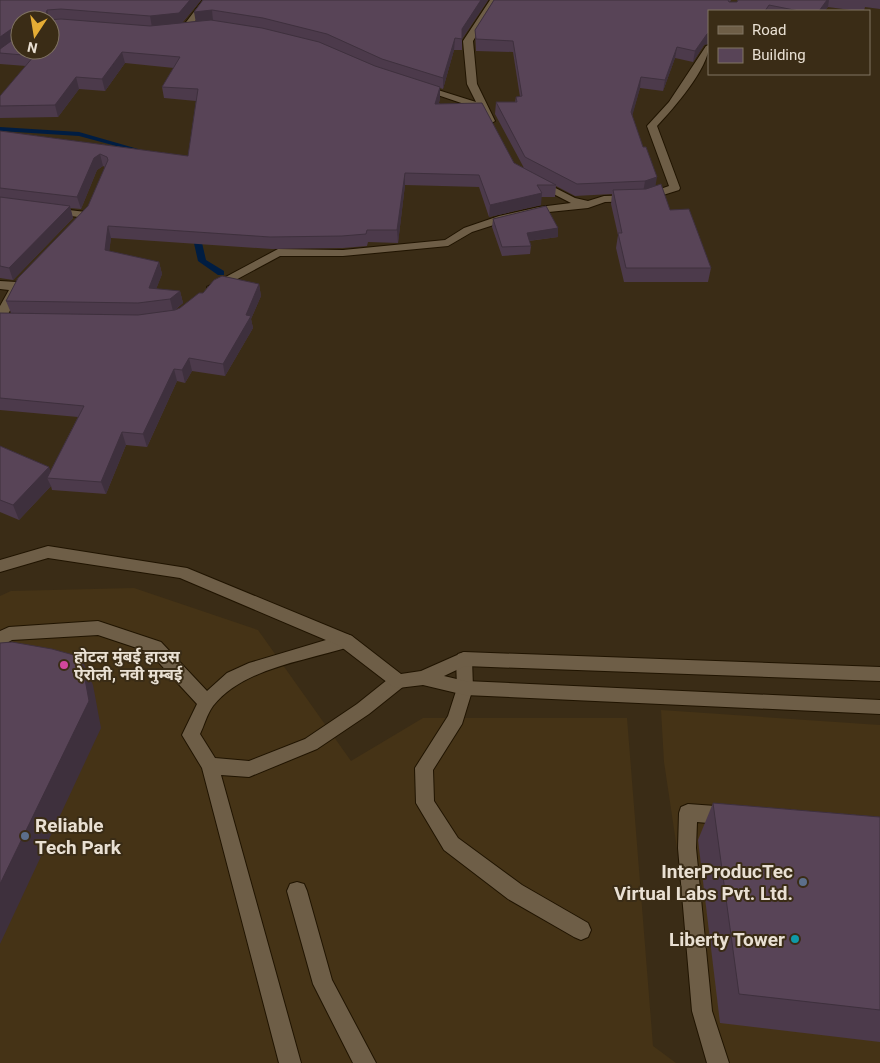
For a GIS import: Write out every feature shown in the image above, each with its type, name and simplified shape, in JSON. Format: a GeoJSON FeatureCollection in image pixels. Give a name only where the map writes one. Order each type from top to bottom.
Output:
{"type":"FeatureCollection","features":[{"type":"Feature","properties":{"kind":"street"},"geometry":{"type":"LineString","coordinates":[[203,27],[180,30],[206,0]]}},
{"type":"Feature","properties":{"kind":"street"},"geometry":{"type":"LineString","coordinates":[[494,0],[468,41],[472,84],[495,130]]}},
{"type":"Feature","properties":{"kind":"street"},"geometry":{"type":"LineString","coordinates":[[204,294],[211,288],[278,252],[342,253],[448,243],[468,230],[503,218],[539,210],[588,205],[604,199],[644,198],[675,188],[652,126],[674,104],[708,50]]}},
{"type":"Feature","properties":{"kind":"street"},"geometry":{"type":"LineString","coordinates":[[413,86],[483,107]]}},
{"type":"Feature","properties":{"kind":"street"},"geometry":{"type":"LineString","coordinates":[[527,177],[570,200],[588,205]]}},
{"type":"Feature","properties":{"kind":"street"},"geometry":{"type":"LineString","coordinates":[[38,209],[88,210],[73,228]]}},
{"type":"Feature","properties":{"kind":"street"},"geometry":{"type":"LineString","coordinates":[[0,285],[19,284],[0,318],[18,319]]}},
{"type":"Feature","properties":{"kind":"street"},"geometry":{"type":"LineString","coordinates":[[0,566],[48,552],[182,572],[346,641],[398,681]]}},
{"type":"Feature","properties":{"kind":"street"},"geometry":{"type":"LineString","coordinates":[[0,640],[9,634],[98,628],[155,647],[206,702]]}},
{"type":"Feature","properties":{"kind":"street"},"geometry":{"type":"LineString","coordinates":[[290,1063],[210,766],[190,735],[206,702],[233,678],[254,668],[346,641]]}},
{"type":"Feature","properties":{"kind":"street"},"geometry":{"type":"LineString","coordinates":[[210,766],[249,768],[311,744],[363,709],[398,681],[423,678],[464,658],[880,674]]}},
{"type":"Feature","properties":{"kind":"street"},"geometry":{"type":"LineString","coordinates":[[464,658],[465,688],[456,718],[424,768],[425,803],[450,844],[515,892],[581,930]]}},
{"type":"Feature","properties":{"kind":"street"},"geometry":{"type":"LineString","coordinates":[[423,678],[465,688],[880,707]]}},
{"type":"Feature","properties":{"kind":"street"},"geometry":{"type":"LineString","coordinates":[[718,1063],[702,1012],[687,848],[688,813],[745,817]]}},
{"type":"Feature","properties":{"kind":"street"},"geometry":{"type":"LineString","coordinates":[[297,891],[323,984],[365,1063]]}},
{"type":"Feature","properties":{"kind":"shaded area","name":"Reliable Tech Park"},"geometry":{"type":"Polygon","coordinates":[[[134,588],[258,630],[351,761],[423,718],[627,718],[653,1046],[676,1063],[0,1063],[0,596],[11,591],[134,588]]]}},
{"type":"Feature","properties":{"kind":"shaded area","name":"Liberty Tower"},"geometry":{"type":"Polygon","coordinates":[[[661,710],[880,725],[880,1063],[709,1063],[664,762],[661,710]]]}},
{"type":"Feature","properties":{"kind":"building"},"geometry":{"type":"Polygon","coordinates":[[[0,0],[190,0],[179,13],[150,16],[61,9],[10,10],[10,30],[0,37],[0,0]]]}},
{"type":"Feature","properties":{"kind":"building"},"geometry":{"type":"Polygon","coordinates":[[[203,0],[481,0],[462,29],[462,39],[455,38],[443,78],[382,59],[327,34],[263,18],[212,10],[194,12],[203,0]]]}},
{"type":"Feature","properties":{"kind":"building"},"geometry":{"type":"Polygon","coordinates":[[[494,0],[728,0],[729,2],[737,2],[738,0],[827,0],[820,10],[794,10],[769,5],[766,10],[708,10],[708,34],[695,51],[677,47],[665,80],[641,77],[631,112],[643,147],[646,147],[657,177],[645,181],[577,184],[525,157],[496,102],[517,102],[516,97],[522,96],[513,41],[476,39],[475,30],[494,0]]]}},
{"type":"Feature","properties":{"kind":"building"},"geometry":{"type":"Polygon","coordinates":[[[60,19],[150,26],[211,20],[262,28],[319,42],[375,66],[440,87],[435,104],[482,103],[514,163],[556,185],[537,185],[542,193],[490,205],[479,175],[405,173],[397,230],[367,230],[366,234],[270,237],[108,226],[105,250],[159,262],[149,288],[180,291],[170,299],[138,303],[6,301],[18,278],[88,206],[108,160],[107,157],[100,154],[94,158],[77,197],[0,188],[0,131],[188,156],[198,89],[162,87],[180,57],[122,52],[102,79],[76,77],[55,105],[0,106],[0,96],[31,60],[60,60],[60,19]]]}},
{"type":"Feature","properties":{"kind":"building"},"geometry":{"type":"Polygon","coordinates":[[[10,42],[10,54],[0,53],[0,49],[10,42]]]}},
{"type":"Feature","properties":{"kind":"building"},"geometry":{"type":"Polygon","coordinates":[[[661,184],[670,210],[689,209],[711,268],[626,268],[618,233],[622,233],[613,190],[646,189],[661,184]]]}},
{"type":"Feature","properties":{"kind":"building"},"geometry":{"type":"Polygon","coordinates":[[[0,197],[70,206],[9,268],[0,266],[0,197]]]}},
{"type":"Feature","properties":{"kind":"building"},"geometry":{"type":"Polygon","coordinates":[[[546,206],[558,228],[527,233],[531,246],[502,247],[493,219],[546,206]]]}},
{"type":"Feature","properties":{"kind":"building"},"geometry":{"type":"Polygon","coordinates":[[[222,276],[259,284],[246,315],[251,316],[223,364],[189,358],[182,370],[174,369],[143,434],[122,432],[101,482],[47,478],[84,406],[0,398],[0,313],[138,315],[175,310],[199,293],[203,293],[214,280],[222,276]]]}},
{"type":"Feature","properties":{"kind":"building"},"geometry":{"type":"Polygon","coordinates":[[[0,446],[49,467],[13,505],[0,500],[0,446]]]}},
{"type":"Feature","properties":{"kind":"building","name":"Reliable Tech Park"},"geometry":{"type":"Polygon","coordinates":[[[12,642],[52,649],[81,657],[89,701],[0,884],[0,643],[12,642]]]}},
{"type":"Feature","properties":{"kind":"building","name":"Liberty Tower"},"geometry":{"type":"Polygon","coordinates":[[[713,803],[880,817],[880,1010],[739,994],[713,803]]]}},
{"type":"Feature","properties":{"kind":"waterway"},"geometry":{"type":"LineString","coordinates":[[0,129],[79,134],[142,151]]}},
{"type":"Feature","properties":{"kind":"waterway"},"geometry":{"type":"LineString","coordinates":[[195,230],[202,261],[221,273]]}},
{"type":"Feature","properties":{"kind":"place","name":"होटल मुंबई हाउस ऐरोली, नवी मुम्बई"},"geometry":{"type":"Point","coordinates":[64,665]}},
{"type":"Feature","properties":{"kind":"place","name":"Reliable Tech Park"},"geometry":{"type":"Point","coordinates":[25,836]}},
{"type":"Feature","properties":{"kind":"place","name":"InterProducTec Virtual Labs Pvt. Ltd."},"geometry":{"type":"Point","coordinates":[803,882]}},
{"type":"Feature","properties":{"kind":"place","name":"Liberty Tower"},"geometry":{"type":"Point","coordinates":[795,939]}}]}
